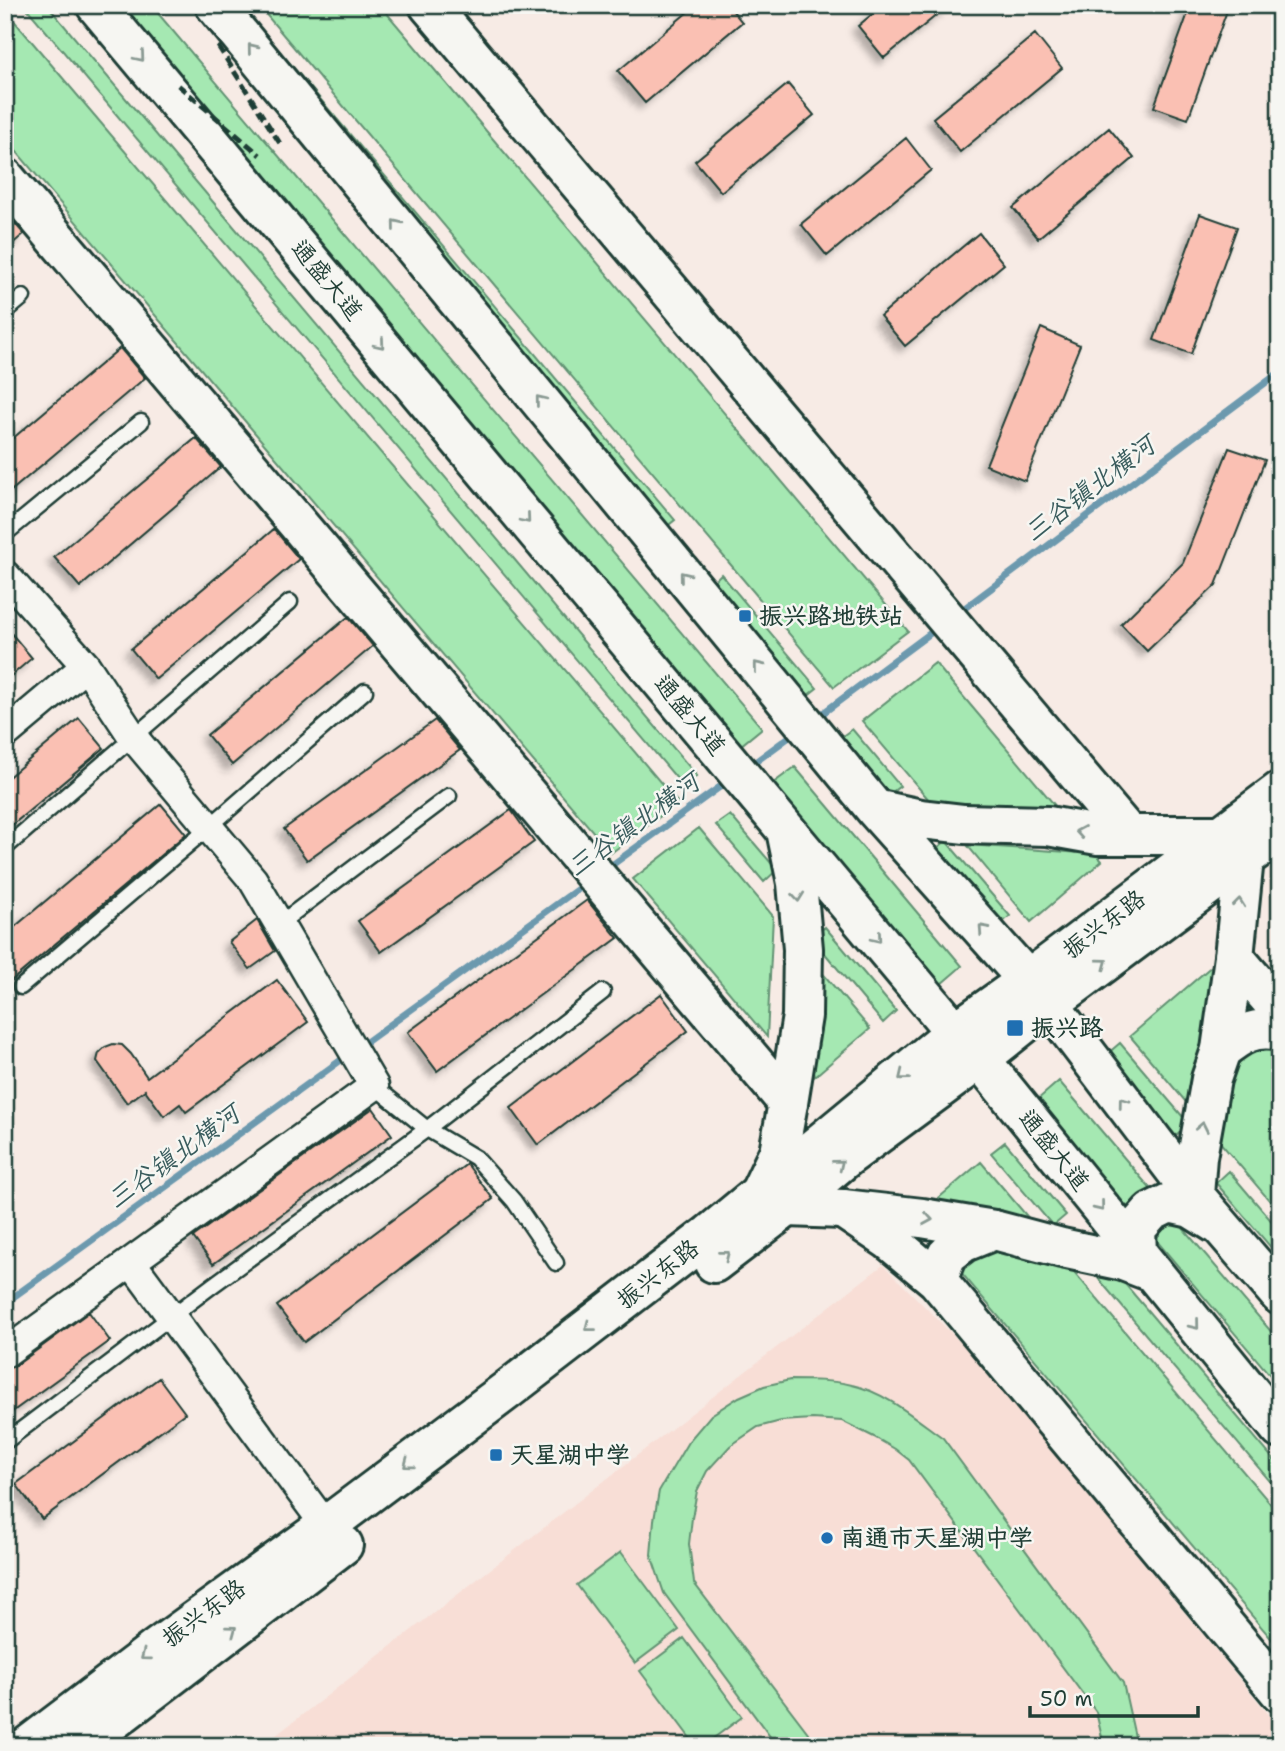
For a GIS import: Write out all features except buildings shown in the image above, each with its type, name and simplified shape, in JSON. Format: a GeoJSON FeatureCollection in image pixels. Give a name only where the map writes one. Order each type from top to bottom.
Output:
{"type":"FeatureCollection","features":[{"type":"Feature","properties":{"kind":"main road","name":"通盛大道"},"geometry":{"type":"LineString","coordinates":[[96,5],[968,1046],[1280,1429]]}},
{"type":"Feature","properties":{"kind":"main road"},"geometry":{"type":"LineString","coordinates":[[215,5],[875,809],[1039,992],[1194,1195],[1280,1295]]}},
{"type":"Feature","properties":{"kind":"main road"},"geometry":{"type":"LineString","coordinates":[[429,5],[1129,835]]}},
{"type":"Feature","properties":{"kind":"main road"},"geometry":{"type":"LineString","coordinates":[[5,178],[788,1103]]}},
{"type":"Feature","properties":{"kind":"main road","name":"振兴东路"},"geometry":{"type":"LineString","coordinates":[[80,1746],[517,1383],[710,1234],[773,1200],[968,1046],[1233,847],[1280,791]]}},
{"type":"Feature","properties":{"kind":"main road"},"geometry":{"type":"LineString","coordinates":[[875,809],[921,819],[964,824],[1048,826],[1098,835],[1129,835],[1233,847],[1234,957],[1220,1050],[1211,1079],[1197,1157],[1194,1195]]}},
{"type":"Feature","properties":{"kind":"main road"},"geometry":{"type":"LineString","coordinates":[[786,830],[797,883],[803,949],[802,1016],[773,1200],[922,1217],[994,1230],[1123,1261],[1145,1263],[1136,1229],[1151,1212],[1169,1203],[1191,1208],[1222,1228]]}},
{"type":"Feature","properties":{"kind":"main road","name":"振兴东路"},"geometry":{"type":"LineString","coordinates":[[1233,847],[1280,832]]}},
{"type":"Feature","properties":{"kind":"main road"},"geometry":{"type":"LineString","coordinates":[[1234,957],[1280,1011]]}},
{"type":"Feature","properties":{"kind":"main road"},"geometry":{"type":"LineString","coordinates":[[1220,1050],[1241,1034],[1264,1028],[1280,1031]]}},
{"type":"Feature","properties":{"kind":"main road"},"geometry":{"type":"LineString","coordinates":[[843,1209],[889,1240],[937,1280],[1280,1692]]}},
{"type":"Feature","properties":{"kind":"main road"},"geometry":{"type":"LineString","coordinates":[[937,1280],[947,1255],[964,1242],[994,1230]]}},
{"type":"Feature","properties":{"kind":"main road","name":"振兴东路"},"geometry":{"type":"LineString","coordinates":[[28,1746],[157,1647],[334,1536]]}},
{"type":"Feature","properties":{"kind":"street"},"geometry":{"type":"LineString","coordinates":[[5,575],[86,666],[133,737],[253,880],[361,1065],[131,1262],[5,1353]]}},
{"type":"Feature","properties":{"kind":"street"},"geometry":{"type":"LineString","coordinates":[[5,734],[86,666]]}},
{"type":"Feature","properties":{"kind":"street"},"geometry":{"type":"LineString","coordinates":[[131,1262],[334,1536]]}},
{"type":"Feature","properties":{"kind":"lane"},"geometry":{"type":"LineString","coordinates":[[5,312],[23,297]]}},
{"type":"Feature","properties":{"kind":"lane"},"geometry":{"type":"LineString","coordinates":[[5,534],[141,422]]}},
{"type":"Feature","properties":{"kind":"lane"},"geometry":{"type":"LineString","coordinates":[[5,848],[290,602]]}},
{"type":"Feature","properties":{"kind":"lane"},"geometry":{"type":"LineString","coordinates":[[21,987],[365,691]]}},
{"type":"Feature","properties":{"kind":"lane"},"geometry":{"type":"LineString","coordinates":[[279,924],[449,796]]}},
{"type":"Feature","properties":{"kind":"lane"},"geometry":{"type":"LineString","coordinates":[[5,1441],[427,1129],[603,992]]}},
{"type":"Feature","properties":{"kind":"lane"},"geometry":{"type":"LineString","coordinates":[[361,1065],[427,1129],[477,1158],[514,1201],[556,1263]]}},
{"type":"Feature","properties":{"kind":"shaded area","name":"南通市天星湖中学"},"geometry":{"type":"Polygon","coordinates":[[[883,1265],[966,1348],[1280,1728],[1280,1746],[262,1746],[883,1265]]]}},
{"type":"Feature","properties":{"kind":"green space"},"geometry":{"type":"Polygon","coordinates":[[[24,5],[47,5],[697,776],[684,787],[24,5]]]}},
{"type":"Feature","properties":{"kind":"green space"},"geometry":{"type":"Polygon","coordinates":[[[114,5],[151,5],[762,728],[740,746],[114,5]]]}},
{"type":"Feature","properties":{"kind":"green space"},"geometry":{"type":"Polygon","coordinates":[[[217,5],[241,5],[675,520],[661,531],[217,5]]]}},
{"type":"Feature","properties":{"kind":"green space"},"geometry":{"type":"Polygon","coordinates":[[[258,5],[380,5],[908,631],[834,687],[258,5]]]}},
{"type":"Feature","properties":{"kind":"green space"},"geometry":{"type":"Polygon","coordinates":[[[5,10],[678,803],[611,853],[5,138],[5,10]]]}},
{"type":"Feature","properties":{"kind":"green space"},"geometry":{"type":"Polygon","coordinates":[[[721,574],[817,688],[803,699],[708,587],[721,574]]]}},
{"type":"Feature","properties":{"kind":"green space"},"geometry":{"type":"Polygon","coordinates":[[[935,663],[1063,815],[935,807],[862,721],[935,663]]]}},
{"type":"Feature","properties":{"kind":"green space"},"geometry":{"type":"Polygon","coordinates":[[[852,729],[900,786],[886,797],[837,740],[852,729]]]}},
{"type":"Feature","properties":{"kind":"green space"},"geometry":{"type":"Polygon","coordinates":[[[795,767],[962,966],[941,984],[772,784],[795,767]]]}},
{"type":"Feature","properties":{"kind":"green space"},"geometry":{"type":"Polygon","coordinates":[[[730,815],[777,870],[764,882],[716,825],[730,815]]]}},
{"type":"Feature","properties":{"kind":"green space"},"geometry":{"type":"Polygon","coordinates":[[[699,828],[773,916],[767,1037],[633,879],[699,828]]]}},
{"type":"Feature","properties":{"kind":"green space"},"geometry":{"type":"Polygon","coordinates":[[[946,841],[1010,916],[996,928],[932,852],[946,841]]]}},
{"type":"Feature","properties":{"kind":"green space"},"geometry":{"type":"Polygon","coordinates":[[[967,845],[1096,854],[1102,861],[1031,922],[967,845]]]}},
{"type":"Feature","properties":{"kind":"green space"},"geometry":{"type":"Polygon","coordinates":[[[825,927],[896,1011],[883,1023],[812,938],[825,927]]]}},
{"type":"Feature","properties":{"kind":"green space"},"geometry":{"type":"Polygon","coordinates":[[[814,963],[870,1029],[807,1083],[814,963]]]}},
{"type":"Feature","properties":{"kind":"green space"},"geometry":{"type":"Polygon","coordinates":[[[1213,965],[1280,1045],[1280,1213],[1130,1036],[1213,965]]]}},
{"type":"Feature","properties":{"kind":"green space"},"geometry":{"type":"Polygon","coordinates":[[[1120,1043],[1189,1124],[1176,1136],[1107,1054],[1120,1043]]]}},
{"type":"Feature","properties":{"kind":"green space"},"geometry":{"type":"Polygon","coordinates":[[[1059,1081],[1154,1193],[1132,1213],[1037,1100],[1059,1081]]]}},
{"type":"Feature","properties":{"kind":"green space"},"geometry":{"type":"Polygon","coordinates":[[[1005,1142],[1066,1215],[1053,1226],[991,1153],[1005,1142]]]}},
{"type":"Feature","properties":{"kind":"green space"},"geometry":{"type":"Polygon","coordinates":[[[981,1162],[1280,1515],[1280,1649],[915,1218],[981,1162]]]}},
{"type":"Feature","properties":{"kind":"green space"},"geometry":{"type":"Polygon","coordinates":[[[1229,1171],[1280,1231],[1280,1258],[1216,1183],[1229,1171]]]}},
{"type":"Feature","properties":{"kind":"green space"},"geometry":{"type":"Polygon","coordinates":[[[1171,1214],[1280,1342],[1280,1387],[1150,1233],[1171,1214]]]}},
{"type":"Feature","properties":{"kind":"green space"},"geometry":{"type":"Polygon","coordinates":[[[1109,1265],[1280,1467],[1280,1493],[1097,1277],[1109,1265]]]}},
{"type":"Feature","properties":{"kind":"green space"},"geometry":{"type":"Polygon","coordinates":[[[790,1380],[829,1381],[864,1388],[899,1407],[943,1438],[1123,1683],[1137,1746],[1104,1746],[1096,1712],[909,1460],[895,1449],[842,1421],[813,1419],[781,1421],[758,1427],[730,1446],[707,1471],[697,1491],[689,1544],[694,1583],[818,1746],[777,1746],[664,1593],[651,1555],[659,1491],[688,1442],[711,1415],[739,1397],[764,1386],[790,1380]]]}},
{"type":"Feature","properties":{"kind":"green space"},"geometry":{"type":"Polygon","coordinates":[[[621,1552],[679,1630],[635,1663],[577,1585],[621,1552]]]}},
{"type":"Feature","properties":{"kind":"green space"},"geometry":{"type":"Polygon","coordinates":[[[684,1638],[742,1717],[703,1746],[696,1746],[640,1671],[684,1638]]]}},
{"type":"Feature","properties":{"kind":"waterway","name":"三谷镇北横河"},"geometry":{"type":"LineString","coordinates":[[958,613],[1280,372]]}},
{"type":"Feature","properties":{"kind":"waterway","name":"三谷镇北横河"},"geometry":{"type":"LineString","coordinates":[[815,719],[940,626]]}},
{"type":"Feature","properties":{"kind":"waterway","name":"三谷镇北横河"},"geometry":{"type":"LineString","coordinates":[[747,768],[796,732]]}},
{"type":"Feature","properties":{"kind":"waterway","name":"三谷镇北横河"},"geometry":{"type":"LineString","coordinates":[[605,870],[728,781]]}},
{"type":"Feature","properties":{"kind":"waterway","name":"三谷镇北横河"},"geometry":{"type":"LineString","coordinates":[[358,1048],[586,883]]}},
{"type":"Feature","properties":{"kind":"waterway","name":"三谷镇北横河"},"geometry":{"type":"LineString","coordinates":[[5,1303],[348,1055]]}},
{"type":"Feature","properties":{"kind":"railway"},"geometry":{"type":"LineString","coordinates":[[218,46],[281,145]]}},
{"type":"Feature","properties":{"kind":"railway"},"geometry":{"type":"LineString","coordinates":[[178,85],[260,155]]}},
{"type":"Feature","properties":{"kind":"place","name":"振兴路地铁站"},"geometry":{"type":"Point","coordinates":[745,616]}},
{"type":"Feature","properties":{"kind":"place","name":"振兴路"},"geometry":{"type":"Point","coordinates":[1015,1028]}},
{"type":"Feature","properties":{"kind":"place","name":"天星湖中学"},"geometry":{"type":"Point","coordinates":[496,1455]}},
{"type":"Feature","properties":{"kind":"place","name":"南通市天星湖中学"},"geometry":{"type":"Point","coordinates":[827,1538]}}]}
